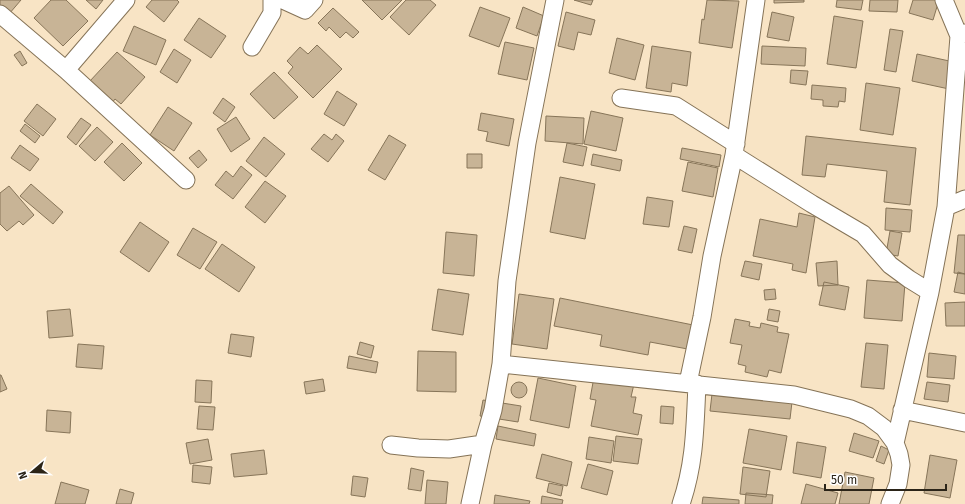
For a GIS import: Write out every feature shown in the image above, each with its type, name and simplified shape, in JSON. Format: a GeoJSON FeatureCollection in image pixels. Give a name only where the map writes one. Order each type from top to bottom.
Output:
{"type":"FeatureCollection","features":[{"type":"Feature","properties":{"kind":"street"},"geometry":{"type":"LineString","coordinates":[[66,70],[126,0]]}},
{"type":"Feature","properties":{"kind":"street"},"geometry":{"type":"LineString","coordinates":[[252,47],[272,13],[272,0]]}},
{"type":"Feature","properties":{"kind":"street"},"geometry":{"type":"LineString","coordinates":[[283,0],[305,10],[314,0]]}},
{"type":"Feature","properties":{"kind":"street"},"geometry":{"type":"LineString","coordinates":[[470,504],[483,444],[493,410],[501,364],[507,281],[527,143],[555,0]]}},
{"type":"Feature","properties":{"kind":"street"},"geometry":{"type":"LineString","coordinates":[[681,504],[688,484],[695,439],[692,384],[712,256],[735,150],[756,0]]}},
{"type":"Feature","properties":{"kind":"street"},"geometry":{"type":"LineString","coordinates":[[895,443],[930,292],[946,207],[962,35],[944,0]]}},
{"type":"Feature","properties":{"kind":"street"},"geometry":{"type":"LineString","coordinates":[[0,14],[66,70],[186,180]]}},
{"type":"Feature","properties":{"kind":"street"},"geometry":{"type":"LineString","coordinates":[[621,98],[676,106],[735,150],[863,234],[890,265],[930,292]]}},
{"type":"Feature","properties":{"kind":"street"},"geometry":{"type":"LineString","coordinates":[[946,207],[965,199]]}},
{"type":"Feature","properties":{"kind":"street"},"geometry":{"type":"LineString","coordinates":[[501,364],[794,394],[851,409],[868,416],[884,428],[895,443],[899,454],[900,465],[898,484],[890,504]]}},
{"type":"Feature","properties":{"kind":"street"},"geometry":{"type":"LineString","coordinates":[[902,410],[965,423]]}},
{"type":"Feature","properties":{"kind":"street"},"geometry":{"type":"LineString","coordinates":[[392,444],[418,448],[449,449],[483,444]]}},
{"type":"Feature","properties":{"kind":"building"},"geometry":{"type":"Polygon","coordinates":[[[0,0],[21,0],[9,14],[0,6],[0,0]]]}},
{"type":"Feature","properties":{"kind":"building"},"geometry":{"type":"Polygon","coordinates":[[[51,0],[66,0],[88,21],[63,46],[34,18],[51,0]]]}},
{"type":"Feature","properties":{"kind":"building"},"geometry":{"type":"Polygon","coordinates":[[[86,0],[103,0],[96,9],[86,0]]]}},
{"type":"Feature","properties":{"kind":"building"},"geometry":{"type":"Polygon","coordinates":[[[152,0],[177,0],[179,2],[164,22],[146,7],[152,0]]]}},
{"type":"Feature","properties":{"kind":"building"},"geometry":{"type":"Polygon","coordinates":[[[362,0],[402,0],[382,20],[362,0]]]}},
{"type":"Feature","properties":{"kind":"building"},"geometry":{"type":"Polygon","coordinates":[[[406,0],[430,0],[436,5],[409,35],[390,17],[406,0]]]}},
{"type":"Feature","properties":{"kind":"building"},"geometry":{"type":"Polygon","coordinates":[[[574,0],[593,0],[591,5],[574,0]]]}},
{"type":"Feature","properties":{"kind":"building"},"geometry":{"type":"Polygon","coordinates":[[[707,0],[739,1],[732,48],[699,43],[702,19],[704,20],[707,0]]]}},
{"type":"Feature","properties":{"kind":"building"},"geometry":{"type":"Polygon","coordinates":[[[774,0],[804,0],[804,2],[774,3],[774,0]]]}},
{"type":"Feature","properties":{"kind":"building"},"geometry":{"type":"Polygon","coordinates":[[[837,0],[863,0],[861,10],[836,7],[837,0]]]}},
{"type":"Feature","properties":{"kind":"building"},"geometry":{"type":"Polygon","coordinates":[[[870,0],[898,0],[897,12],[869,11],[870,0]]]}},
{"type":"Feature","properties":{"kind":"building"},"geometry":{"type":"Polygon","coordinates":[[[913,0],[939,0],[933,20],[909,13],[913,0]]]}},
{"type":"Feature","properties":{"kind":"building"},"geometry":{"type":"Polygon","coordinates":[[[480,7],[510,18],[499,47],[469,36],[480,7]]]}},
{"type":"Feature","properties":{"kind":"building"},"geometry":{"type":"Polygon","coordinates":[[[523,7],[544,16],[537,36],[516,28],[523,7]]]}},
{"type":"Feature","properties":{"kind":"building"},"geometry":{"type":"Polygon","coordinates":[[[333,8],[359,32],[353,38],[346,32],[340,38],[329,27],[326,31],[318,23],[333,8]]]}},
{"type":"Feature","properties":{"kind":"building"},"geometry":{"type":"Polygon","coordinates":[[[566,12],[595,20],[591,35],[578,32],[574,50],[558,46],[566,12]]]}},
{"type":"Feature","properties":{"kind":"building"},"geometry":{"type":"Polygon","coordinates":[[[772,12],[794,17],[789,41],[767,37],[772,12]]]}},
{"type":"Feature","properties":{"kind":"building"},"geometry":{"type":"Polygon","coordinates":[[[834,16],[863,21],[856,68],[827,64],[834,16]]]}},
{"type":"Feature","properties":{"kind":"building"},"geometry":{"type":"Polygon","coordinates":[[[199,18],[226,36],[211,58],[184,40],[199,18]]]}},
{"type":"Feature","properties":{"kind":"building"},"geometry":{"type":"Polygon","coordinates":[[[134,26],[166,40],[156,65],[123,51],[134,26]]]}},
{"type":"Feature","properties":{"kind":"building"},"geometry":{"type":"Polygon","coordinates":[[[890,29],[903,31],[896,72],[884,70],[890,29]]]}},
{"type":"Feature","properties":{"kind":"building"},"geometry":{"type":"Polygon","coordinates":[[[617,38],[644,45],[635,80],[609,73],[617,38]]]}},
{"type":"Feature","properties":{"kind":"building"},"geometry":{"type":"Polygon","coordinates":[[[505,42],[534,48],[527,80],[498,74],[505,42]]]}},
{"type":"Feature","properties":{"kind":"building"},"geometry":{"type":"Polygon","coordinates":[[[317,45],[342,69],[313,98],[288,73],[293,67],[287,61],[300,47],[308,54],[317,45]]]}},
{"type":"Feature","properties":{"kind":"building"},"geometry":{"type":"Polygon","coordinates":[[[652,46],[691,52],[687,86],[672,83],[671,92],[646,88],[652,46]]]}},
{"type":"Feature","properties":{"kind":"building"},"geometry":{"type":"Polygon","coordinates":[[[762,46],[806,48],[805,66],[761,64],[762,46]]]}},
{"type":"Feature","properties":{"kind":"building"},"geometry":{"type":"Polygon","coordinates":[[[174,49],[191,60],[177,83],[160,72],[174,49]]]}},
{"type":"Feature","properties":{"kind":"building"},"geometry":{"type":"Polygon","coordinates":[[[20,51],[27,63],[22,66],[14,55],[20,51]]]}},
{"type":"Feature","properties":{"kind":"building"},"geometry":{"type":"Polygon","coordinates":[[[117,52],[145,77],[121,104],[115,99],[112,103],[89,82],[117,52]]]}},
{"type":"Feature","properties":{"kind":"building"},"geometry":{"type":"Polygon","coordinates":[[[917,54],[954,62],[949,89],[912,81],[917,54]]]}},
{"type":"Feature","properties":{"kind":"building"},"geometry":{"type":"Polygon","coordinates":[[[791,70],[808,71],[806,85],[790,83],[791,70]]]}},
{"type":"Feature","properties":{"kind":"building"},"geometry":{"type":"Polygon","coordinates":[[[274,72],[298,97],[274,119],[250,94],[274,72]]]}},
{"type":"Feature","properties":{"kind":"building"},"geometry":{"type":"Polygon","coordinates":[[[866,83],[900,88],[893,135],[860,130],[866,83]]]}},
{"type":"Feature","properties":{"kind":"building"},"geometry":{"type":"Polygon","coordinates":[[[812,85],[846,88],[845,102],[839,101],[838,107],[823,106],[823,100],[811,99],[812,85]]]}},
{"type":"Feature","properties":{"kind":"building"},"geometry":{"type":"Polygon","coordinates":[[[337,91],[357,104],[344,126],[324,114],[337,91]]]}},
{"type":"Feature","properties":{"kind":"building"},"geometry":{"type":"Polygon","coordinates":[[[223,98],[235,107],[225,122],[213,113],[223,98]]]}},
{"type":"Feature","properties":{"kind":"building"},"geometry":{"type":"Polygon","coordinates":[[[37,104],[56,119],[43,136],[24,121],[37,104]]]}},
{"type":"Feature","properties":{"kind":"building"},"geometry":{"type":"Polygon","coordinates":[[[168,107],[192,123],[174,151],[150,135],[168,107]]]}},
{"type":"Feature","properties":{"kind":"building"},"geometry":{"type":"Polygon","coordinates":[[[591,111],[623,118],[616,151],[584,144],[591,111]]]}},
{"type":"Feature","properties":{"kind":"building"},"geometry":{"type":"Polygon","coordinates":[[[481,113],[514,119],[509,146],[486,141],[488,132],[478,130],[481,113]]]}},
{"type":"Feature","properties":{"kind":"building"},"geometry":{"type":"Polygon","coordinates":[[[546,116],[584,118],[583,144],[545,141],[546,116]]]}},
{"type":"Feature","properties":{"kind":"building"},"geometry":{"type":"Polygon","coordinates":[[[236,117],[250,139],[231,152],[217,129],[236,117]]]}},
{"type":"Feature","properties":{"kind":"building"},"geometry":{"type":"Polygon","coordinates":[[[81,118],[91,125],[76,145],[67,137],[81,118]]]}},
{"type":"Feature","properties":{"kind":"building"},"geometry":{"type":"Polygon","coordinates":[[[25,124],[40,136],[35,143],[20,131],[25,124]]]}},
{"type":"Feature","properties":{"kind":"building"},"geometry":{"type":"Polygon","coordinates":[[[97,127],[113,142],[95,161],[79,146],[97,127]]]}},
{"type":"Feature","properties":{"kind":"building"},"geometry":{"type":"Polygon","coordinates":[[[324,134],[332,140],[336,134],[344,141],[328,162],[311,149],[324,134]]]}},
{"type":"Feature","properties":{"kind":"building"},"geometry":{"type":"Polygon","coordinates":[[[389,135],[406,145],[385,180],[368,170],[389,135]]]}},
{"type":"Feature","properties":{"kind":"building"},"geometry":{"type":"Polygon","coordinates":[[[806,136],[916,148],[910,205],[884,202],[887,171],[827,164],[825,177],[802,175],[806,136]]]}},
{"type":"Feature","properties":{"kind":"building"},"geometry":{"type":"Polygon","coordinates":[[[264,137],[285,154],[266,177],[246,161],[264,137]]]}},
{"type":"Feature","properties":{"kind":"building"},"geometry":{"type":"Polygon","coordinates":[[[122,143],[142,163],[124,181],[104,162],[122,143]]]}},
{"type":"Feature","properties":{"kind":"building"},"geometry":{"type":"Polygon","coordinates":[[[567,143],[587,147],[583,166],[563,162],[567,143]]]}},
{"type":"Feature","properties":{"kind":"building"},"geometry":{"type":"Polygon","coordinates":[[[20,145],[39,159],[30,171],[11,158],[20,145]]]}},
{"type":"Feature","properties":{"kind":"building"},"geometry":{"type":"Polygon","coordinates":[[[682,148],[721,155],[719,167],[680,159],[682,148]]]}},
{"type":"Feature","properties":{"kind":"building"},"geometry":{"type":"Polygon","coordinates":[[[199,150],[207,160],[198,168],[189,158],[199,150]]]}},
{"type":"Feature","properties":{"kind":"building"},"geometry":{"type":"Polygon","coordinates":[[[467,154],[482,154],[482,168],[467,168],[467,154]]]}},
{"type":"Feature","properties":{"kind":"building"},"geometry":{"type":"Polygon","coordinates":[[[593,154],[622,160],[620,171],[591,165],[593,154]]]}},
{"type":"Feature","properties":{"kind":"building"},"geometry":{"type":"Polygon","coordinates":[[[688,162],[718,168],[713,197],[682,191],[688,162]]]}},
{"type":"Feature","properties":{"kind":"building"},"geometry":{"type":"Polygon","coordinates":[[[241,166],[252,175],[233,199],[215,185],[226,171],[233,177],[241,166]]]}},
{"type":"Feature","properties":{"kind":"building"},"geometry":{"type":"Polygon","coordinates":[[[560,177],[595,184],[585,239],[550,232],[560,177]]]}},
{"type":"Feature","properties":{"kind":"building"},"geometry":{"type":"Polygon","coordinates":[[[265,181],[286,196],[265,223],[245,207],[265,181]]]}},
{"type":"Feature","properties":{"kind":"building"},"geometry":{"type":"Polygon","coordinates":[[[31,184],[63,212],[53,224],[20,196],[31,184]]]}},
{"type":"Feature","properties":{"kind":"building"},"geometry":{"type":"Polygon","coordinates":[[[9,186],[34,215],[23,225],[19,221],[7,231],[0,224],[0,193],[9,186]]]}},
{"type":"Feature","properties":{"kind":"building"},"geometry":{"type":"Polygon","coordinates":[[[647,197],[673,201],[669,227],[643,224],[647,197]]]}},
{"type":"Feature","properties":{"kind":"building"},"geometry":{"type":"Polygon","coordinates":[[[886,208],[912,210],[910,232],[885,230],[886,208]]]}},
{"type":"Feature","properties":{"kind":"building"},"geometry":{"type":"Polygon","coordinates":[[[799,213],[815,217],[806,273],[792,270],[793,264],[753,256],[760,219],[797,227],[799,213]]]}},
{"type":"Feature","properties":{"kind":"building"},"geometry":{"type":"Polygon","coordinates":[[[140,222],[169,242],[149,272],[120,252],[140,222]]]}},
{"type":"Feature","properties":{"kind":"building"},"geometry":{"type":"Polygon","coordinates":[[[684,226],[697,229],[692,253],[678,250],[684,226]]]}},
{"type":"Feature","properties":{"kind":"building"},"geometry":{"type":"Polygon","coordinates":[[[193,228],[217,242],[200,269],[177,255],[193,228]]]}},
{"type":"Feature","properties":{"kind":"building"},"geometry":{"type":"Polygon","coordinates":[[[890,231],[902,233],[898,256],[886,254],[890,231]]]}},
{"type":"Feature","properties":{"kind":"building"},"geometry":{"type":"Polygon","coordinates":[[[446,232],[477,235],[474,276],[443,273],[446,232]]]}},
{"type":"Feature","properties":{"kind":"building"},"geometry":{"type":"Polygon","coordinates":[[[958,235],[965,235],[965,274],[954,273],[958,235]]]}},
{"type":"Feature","properties":{"kind":"building"},"geometry":{"type":"Polygon","coordinates":[[[222,244],[255,267],[239,292],[205,269],[222,244]]]}},
{"type":"Feature","properties":{"kind":"building"},"geometry":{"type":"Polygon","coordinates":[[[745,261],[762,264],[759,280],[741,276],[745,261]]]}},
{"type":"Feature","properties":{"kind":"building"},"geometry":{"type":"Polygon","coordinates":[[[837,261],[838,285],[818,286],[816,263],[837,261]]]}},
{"type":"Feature","properties":{"kind":"building"},"geometry":{"type":"Polygon","coordinates":[[[958,272],[965,274],[965,294],[954,292],[958,272]]]}},
{"type":"Feature","properties":{"kind":"building"},"geometry":{"type":"Polygon","coordinates":[[[867,280],[905,283],[902,321],[864,318],[867,280]]]}},
{"type":"Feature","properties":{"kind":"building"},"geometry":{"type":"Polygon","coordinates":[[[824,282],[849,287],[845,310],[819,305],[824,282]]]}},
{"type":"Feature","properties":{"kind":"building"},"geometry":{"type":"Polygon","coordinates":[[[438,289],[469,294],[463,335],[432,330],[438,289]]]}},
{"type":"Feature","properties":{"kind":"building"},"geometry":{"type":"Polygon","coordinates":[[[775,289],[776,299],[765,300],[764,290],[775,289]]]}},
{"type":"Feature","properties":{"kind":"building"},"geometry":{"type":"Polygon","coordinates":[[[519,294],[554,299],[547,349],[512,344],[519,294]]]}},
{"type":"Feature","properties":{"kind":"building"},"geometry":{"type":"Polygon","coordinates":[[[560,298],[698,326],[693,350],[650,342],[648,355],[600,346],[602,335],[554,326],[560,298]]]}},
{"type":"Feature","properties":{"kind":"building"},"geometry":{"type":"Polygon","coordinates":[[[965,302],[965,326],[946,326],[945,303],[965,302]]]}},
{"type":"Feature","properties":{"kind":"building"},"geometry":{"type":"Polygon","coordinates":[[[70,309],[73,336],[49,338],[47,311],[70,309]]]}},
{"type":"Feature","properties":{"kind":"building"},"geometry":{"type":"Polygon","coordinates":[[[769,309],[780,311],[778,322],[767,320],[769,309]]]}},
{"type":"Feature","properties":{"kind":"building"},"geometry":{"type":"Polygon","coordinates":[[[735,319],[750,322],[749,326],[760,328],[761,323],[778,327],[777,332],[789,334],[781,373],[769,370],[767,377],[745,372],[746,366],[738,364],[742,345],[730,343],[735,319]]]}},
{"type":"Feature","properties":{"kind":"building"},"geometry":{"type":"Polygon","coordinates":[[[231,334],[254,337],[251,357],[228,353],[231,334]]]}},
{"type":"Feature","properties":{"kind":"building"},"geometry":{"type":"Polygon","coordinates":[[[360,342],[374,346],[371,358],[357,354],[360,342]]]}},
{"type":"Feature","properties":{"kind":"building"},"geometry":{"type":"Polygon","coordinates":[[[866,343],[888,345],[884,389],[861,387],[866,343]]]}},
{"type":"Feature","properties":{"kind":"building"},"geometry":{"type":"Polygon","coordinates":[[[78,344],[104,346],[102,369],[76,367],[78,344]]]}},
{"type":"Feature","properties":{"kind":"building"},"geometry":{"type":"Polygon","coordinates":[[[418,351],[456,352],[456,392],[417,391],[418,351]]]}},
{"type":"Feature","properties":{"kind":"building"},"geometry":{"type":"Polygon","coordinates":[[[929,353],[956,356],[954,379],[927,377],[929,353]]]}},
{"type":"Feature","properties":{"kind":"building"},"geometry":{"type":"Polygon","coordinates":[[[349,356],[378,362],[376,373],[347,368],[349,356]]]}},
{"type":"Feature","properties":{"kind":"building"},"geometry":{"type":"Polygon","coordinates":[[[0,375],[7,389],[0,392],[0,375]]]}},
{"type":"Feature","properties":{"kind":"building"},"geometry":{"type":"Polygon","coordinates":[[[594,377],[634,384],[631,397],[636,397],[633,413],[642,415],[638,435],[591,426],[596,400],[590,399],[594,377]]]}},
{"type":"Feature","properties":{"kind":"building"},"geometry":{"type":"Polygon","coordinates":[[[538,378],[576,386],[569,428],[530,420],[538,378]]]}},
{"type":"Feature","properties":{"kind":"building"},"geometry":{"type":"Polygon","coordinates":[[[323,379],[325,391],[306,394],[304,382],[323,379]]]}},
{"type":"Feature","properties":{"kind":"building"},"geometry":{"type":"Polygon","coordinates":[[[196,380],[212,381],[211,403],[195,402],[196,380]]]}},
{"type":"Feature","properties":{"kind":"building"},"geometry":{"type":"Polygon","coordinates":[[[519,382],[525,384],[527,390],[525,396],[519,398],[513,396],[511,390],[513,384],[519,382]]]}},
{"type":"Feature","properties":{"kind":"building"},"geometry":{"type":"Polygon","coordinates":[[[927,382],[950,385],[948,402],[924,399],[927,382]]]}},
{"type":"Feature","properties":{"kind":"building"},"geometry":{"type":"Polygon","coordinates":[[[712,394],[792,402],[790,419],[710,411],[712,394]]]}},
{"type":"Feature","properties":{"kind":"building"},"geometry":{"type":"Polygon","coordinates":[[[483,400],[521,406],[518,422],[480,416],[483,400]]]}},
{"type":"Feature","properties":{"kind":"building"},"geometry":{"type":"Polygon","coordinates":[[[199,406],[215,407],[213,430],[197,429],[199,406]]]}},
{"type":"Feature","properties":{"kind":"building"},"geometry":{"type":"Polygon","coordinates":[[[661,406],[674,407],[673,424],[660,423],[661,406]]]}},
{"type":"Feature","properties":{"kind":"building"},"geometry":{"type":"Polygon","coordinates":[[[47,410],[71,412],[70,433],[46,431],[47,410]]]}},
{"type":"Feature","properties":{"kind":"building"},"geometry":{"type":"Polygon","coordinates":[[[498,426],[536,434],[534,446],[496,439],[498,426]]]}},
{"type":"Feature","properties":{"kind":"building"},"geometry":{"type":"Polygon","coordinates":[[[749,429],[787,436],[781,470],[743,463],[749,429]]]}},
{"type":"Feature","properties":{"kind":"building"},"geometry":{"type":"Polygon","coordinates":[[[854,433],[879,441],[873,458],[849,451],[854,433]]]}},
{"type":"Feature","properties":{"kind":"building"},"geometry":{"type":"Polygon","coordinates":[[[616,436],[642,439],[638,464],[613,461],[616,436]]]}},
{"type":"Feature","properties":{"kind":"building"},"geometry":{"type":"Polygon","coordinates":[[[589,437],[614,441],[611,463],[586,459],[589,437]]]}},
{"type":"Feature","properties":{"kind":"building"},"geometry":{"type":"Polygon","coordinates":[[[208,439],[212,460],[190,464],[186,443],[208,439]]]}},
{"type":"Feature","properties":{"kind":"building"},"geometry":{"type":"Polygon","coordinates":[[[797,442],[826,447],[821,478],[793,473],[797,442]]]}},
{"type":"Feature","properties":{"kind":"building"},"geometry":{"type":"Polygon","coordinates":[[[881,446],[889,450],[884,464],[876,461],[881,446]]]}},
{"type":"Feature","properties":{"kind":"building"},"geometry":{"type":"Polygon","coordinates":[[[264,450],[267,474],[234,477],[231,454],[264,450]]]}},
{"type":"Feature","properties":{"kind":"building"},"geometry":{"type":"Polygon","coordinates":[[[542,454],[572,462],[567,486],[536,478],[542,454]]]}},
{"type":"Feature","properties":{"kind":"building"},"geometry":{"type":"Polygon","coordinates":[[[930,455],[957,460],[950,498],[924,493],[930,455]]]}},
{"type":"Feature","properties":{"kind":"building"},"geometry":{"type":"Polygon","coordinates":[[[588,464],[613,471],[607,495],[581,488],[588,464]]]}},
{"type":"Feature","properties":{"kind":"building"},"geometry":{"type":"Polygon","coordinates":[[[193,465],[212,467],[210,484],[192,482],[193,465]]]}},
{"type":"Feature","properties":{"kind":"building"},"geometry":{"type":"Polygon","coordinates":[[[743,467],[770,471],[766,497],[740,494],[743,467]]]}},
{"type":"Feature","properties":{"kind":"building"},"geometry":{"type":"Polygon","coordinates":[[[411,468],[424,471],[421,491],[408,489],[411,468]]]}},
{"type":"Feature","properties":{"kind":"building"},"geometry":{"type":"Polygon","coordinates":[[[845,472],[874,478],[869,504],[839,504],[845,472]]]}},
{"type":"Feature","properties":{"kind":"building"},"geometry":{"type":"Polygon","coordinates":[[[353,476],[368,478],[365,497],[351,495],[353,476]]]}},
{"type":"Feature","properties":{"kind":"building"},"geometry":{"type":"Polygon","coordinates":[[[427,480],[448,482],[446,504],[425,504],[427,480]]]}},
{"type":"Feature","properties":{"kind":"building"},"geometry":{"type":"Polygon","coordinates":[[[61,482],[89,490],[85,504],[55,504],[61,482]]]}},
{"type":"Feature","properties":{"kind":"building"},"geometry":{"type":"Polygon","coordinates":[[[549,483],[563,486],[561,496],[547,492],[549,483]]]}},
{"type":"Feature","properties":{"kind":"building"},"geometry":{"type":"Polygon","coordinates":[[[806,484],[838,493],[835,504],[801,504],[806,484]]]}},
{"type":"Feature","properties":{"kind":"building"},"geometry":{"type":"Polygon","coordinates":[[[120,489],[134,493],[131,504],[116,504],[120,489]]]}},
{"type":"Feature","properties":{"kind":"building"},"geometry":{"type":"Polygon","coordinates":[[[746,493],[773,495],[772,504],[745,504],[746,493]]]}},
{"type":"Feature","properties":{"kind":"building"},"geometry":{"type":"Polygon","coordinates":[[[495,495],[530,501],[529,504],[494,504],[495,495]]]}},
{"type":"Feature","properties":{"kind":"building"},"geometry":{"type":"Polygon","coordinates":[[[542,496],[563,500],[562,504],[541,504],[542,496]]]}},
{"type":"Feature","properties":{"kind":"building"},"geometry":{"type":"Polygon","coordinates":[[[703,497],[739,500],[739,504],[702,504],[703,497]]]}}]}
